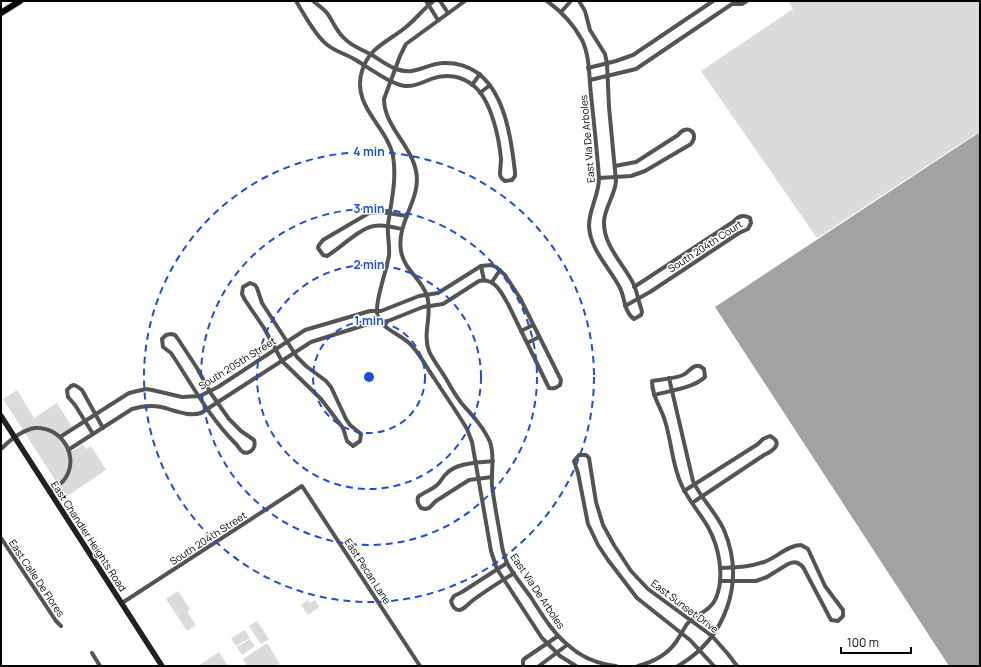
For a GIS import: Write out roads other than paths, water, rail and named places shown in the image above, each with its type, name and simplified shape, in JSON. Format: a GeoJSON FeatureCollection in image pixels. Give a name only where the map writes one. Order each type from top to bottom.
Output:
{"type":"FeatureCollection","features":[{"type":"Feature","properties":{"kind":"main road"},"geometry":{"type":"LineString","coordinates":[[1,13],[19,1]]}},
{"type":"Feature","properties":{"kind":"main road","name":"East Chandler Heights Road"},"geometry":{"type":"LineString","coordinates":[[1,416],[162,666]]}},
{"type":"Feature","properties":{"kind":"street"},"geometry":{"type":"LineString","coordinates":[[296,1],[324,42],[336,52],[352,58],[390,81],[405,86],[410,86],[436,77],[446,76],[463,79],[472,85],[480,93],[488,106],[497,135],[501,159],[500,175],[502,179],[508,181],[512,180],[515,176],[511,141],[502,110],[496,94],[480,74],[463,66],[449,63],[436,64],[412,72],[395,69],[343,38],[326,13],[313,1]]}},
{"type":"Feature","properties":{"kind":"street"},"geometry":{"type":"LineString","coordinates":[[376,310],[388,256],[388,226],[394,183],[393,157],[387,142],[362,100],[360,82],[364,65],[376,48],[403,29],[427,3],[434,1]]}},
{"type":"Feature","properties":{"kind":"street"},"geometry":{"type":"LineString","coordinates":[[440,1],[448,13],[465,1]]}},
{"type":"Feature","properties":{"kind":"street"},"geometry":{"type":"LineString","coordinates":[[561,12],[571,1]]}},
{"type":"Feature","properties":{"kind":"street"},"geometry":{"type":"LineString","coordinates":[[579,1],[585,11],[590,30],[605,54],[607,63],[616,189],[607,209],[604,226],[606,235],[615,256],[634,287],[642,312],[637,318],[634,318],[630,316],[625,306]]}},
{"type":"Feature","properties":{"kind":"street"},"geometry":{"type":"LineString","coordinates":[[588,68],[633,55],[713,1]]}},
{"type":"Feature","properties":{"kind":"street"},"geometry":{"type":"LineString","coordinates":[[590,80],[636,68],[732,4],[742,4],[747,1]]}},
{"type":"Feature","properties":{"kind":"street","name":"East Via De Arboles"},"geometry":{"type":"LineString","coordinates":[[551,2],[561,12],[582,41],[585,51],[590,80],[599,178],[598,192],[590,217],[591,237],[601,258],[619,286],[625,306]]}},
{"type":"Feature","properties":{"kind":"street"},"geometry":{"type":"LineString","coordinates":[[427,3],[438,20]]}},
{"type":"Feature","properties":{"kind":"street","name":"East Via De Arboles"},"geometry":{"type":"LineString","coordinates":[[448,13],[406,44],[402,50],[384,99],[384,106],[390,121],[412,158],[417,173],[414,196],[402,229],[400,246],[404,261],[427,294],[430,307],[427,336],[430,353],[459,400],[472,414],[483,430],[492,448],[492,477],[501,541],[507,563],[558,636],[585,657],[616,666]]}},
{"type":"Feature","properties":{"kind":"street"},"geometry":{"type":"LineString","coordinates":[[472,85],[480,74]]}},
{"type":"Feature","properties":{"kind":"street"},"geometry":{"type":"LineString","coordinates":[[480,93],[490,86]]}},
{"type":"Feature","properties":{"kind":"street"},"geometry":{"type":"LineString","coordinates":[[599,178],[631,176],[646,171],[690,144],[693,141],[694,135],[692,131],[687,129],[681,131],[678,135],[642,159],[628,165],[615,166]]}},
{"type":"Feature","properties":{"kind":"street"},"geometry":{"type":"LineString","coordinates":[[402,229],[379,225],[369,227],[327,256],[323,255],[318,248],[323,240],[365,215],[374,212],[390,212],[407,216]]}},
{"type":"Feature","properties":{"kind":"street","name":"South 204th Court"},"geometry":{"type":"LineString","coordinates":[[625,306],[650,292],[739,233],[748,229],[751,223],[750,218],[747,216],[738,217],[734,222],[634,287]]}},
{"type":"Feature","properties":{"kind":"street"},"geometry":{"type":"LineString","coordinates":[[68,450],[132,409],[142,407],[159,407],[192,414],[201,413],[311,342],[365,325],[381,322],[423,307],[430,307],[447,302],[479,281],[484,280],[492,282],[496,285],[549,388],[557,388],[560,385],[561,380],[520,298],[500,270],[491,266],[481,266],[484,280]]}},
{"type":"Feature","properties":{"kind":"street","name":"South 205th Street"},"geometry":{"type":"LineString","coordinates":[[60,437],[134,391],[152,390],[182,397],[200,396],[210,392],[310,328],[370,310],[381,311],[419,296],[438,293],[481,266]]}},
{"type":"Feature","properties":{"kind":"street"},"geometry":{"type":"LineString","coordinates":[[492,282],[500,270]]}},
{"type":"Feature","properties":{"kind":"street"},"geometry":{"type":"LineString","coordinates":[[250,283],[255,285],[262,302],[287,342],[301,362],[326,381],[331,387],[346,419],[350,425],[361,434],[360,442],[353,446],[346,441],[343,428],[321,399],[282,361],[264,328],[245,300],[242,290],[247,284],[250,283]]}},
{"type":"Feature","properties":{"kind":"street","name":"East Via De Arboles"},"geometry":{"type":"LineString","coordinates":[[376,310],[381,322],[408,342],[418,353],[467,429],[472,442],[491,550],[497,570],[542,638],[557,653],[576,666]]}},
{"type":"Feature","properties":{"kind":"street"},"geometry":{"type":"LineString","coordinates":[[521,331],[533,325]]}},
{"type":"Feature","properties":{"kind":"street"},"geometry":{"type":"LineString","coordinates":[[171,334],[175,336],[197,368],[210,392],[219,402],[234,425],[254,440],[253,450],[247,453],[243,452],[236,443],[228,437],[171,353],[163,347],[162,339],[166,335],[171,334]]}},
{"type":"Feature","properties":{"kind":"street"},"geometry":{"type":"LineString","coordinates":[[527,343],[539,337]]}},
{"type":"Feature","properties":{"kind":"street"},"geometry":{"type":"LineString","coordinates":[[638,666],[659,658],[672,647],[691,620],[706,611],[714,603],[720,581],[718,555],[712,535],[704,520],[684,492],[675,467],[665,421],[654,395],[652,381],[686,374],[697,366],[702,367],[704,370],[705,377],[702,380],[687,386],[654,395]]}},
{"type":"Feature","properties":{"kind":"street"},"geometry":{"type":"LineString","coordinates":[[669,378],[695,485],[723,529],[731,553],[732,568],[731,594],[726,614],[712,636],[700,650],[678,666]]}},
{"type":"Feature","properties":{"kind":"street"},"geometry":{"type":"LineString","coordinates":[[93,434],[75,405],[68,397],[68,390],[71,386],[74,385],[82,390],[103,428]]}},
{"type":"Feature","properties":{"kind":"street"},"geometry":{"type":"LineString","coordinates":[[1,449],[3,445],[28,430],[42,428],[54,432],[60,437],[68,450],[70,462],[66,476],[60,484],[49,492]]}},
{"type":"Feature","properties":{"kind":"street"},"geometry":{"type":"LineString","coordinates":[[684,492],[766,437],[770,436],[776,442],[776,447],[773,451],[764,455],[692,503]]}},
{"type":"Feature","properties":{"kind":"street","name":"East Sunset Drive"},"geometry":{"type":"LineString","coordinates":[[714,666],[682,633],[632,594],[598,545],[588,524],[578,473],[574,461],[579,455],[586,455],[589,458],[600,514],[606,530],[614,545],[642,583],[712,636],[728,654],[736,666]]}},
{"type":"Feature","properties":{"kind":"street"},"geometry":{"type":"LineString","coordinates":[[492,477],[479,478],[464,483],[436,501],[429,508],[421,508],[418,505],[418,497],[437,486],[448,472],[456,467],[475,463],[493,462]]}},
{"type":"Feature","properties":{"kind":"street","name":"South 204th Street"},"geometry":{"type":"LineString","coordinates":[[122,603],[302,486]]}},
{"type":"Feature","properties":{"kind":"street","name":"East Pecan Lane"},"geometry":{"type":"LineString","coordinates":[[302,486],[420,666]]}},
{"type":"Feature","properties":{"kind":"street","name":"East Calle De Flores"},"geometry":{"type":"LineString","coordinates":[[1,538],[56,621],[62,626]]}},
{"type":"Feature","properties":{"kind":"street"},"geometry":{"type":"LineString","coordinates":[[720,568],[745,567],[764,563],[794,546],[801,545],[808,550],[826,586],[843,610],[843,616],[838,621],[831,620],[803,567],[795,562],[788,564],[767,577],[756,581],[720,581]]}},
{"type":"Feature","properties":{"kind":"street"},"geometry":{"type":"LineString","coordinates":[[507,563],[454,596],[451,601],[453,607],[456,610],[464,608],[470,602],[514,573]]}},
{"type":"Feature","properties":{"kind":"street"},"geometry":{"type":"LineString","coordinates":[[523,666],[524,659],[558,636]]}},
{"type":"Feature","properties":{"kind":"street"},"geometry":{"type":"LineString","coordinates":[[539,666],[567,644]]}},
{"type":"Feature","properties":{"kind":"street"},"geometry":{"type":"LineString","coordinates":[[92,653],[100,666]]}}]}
